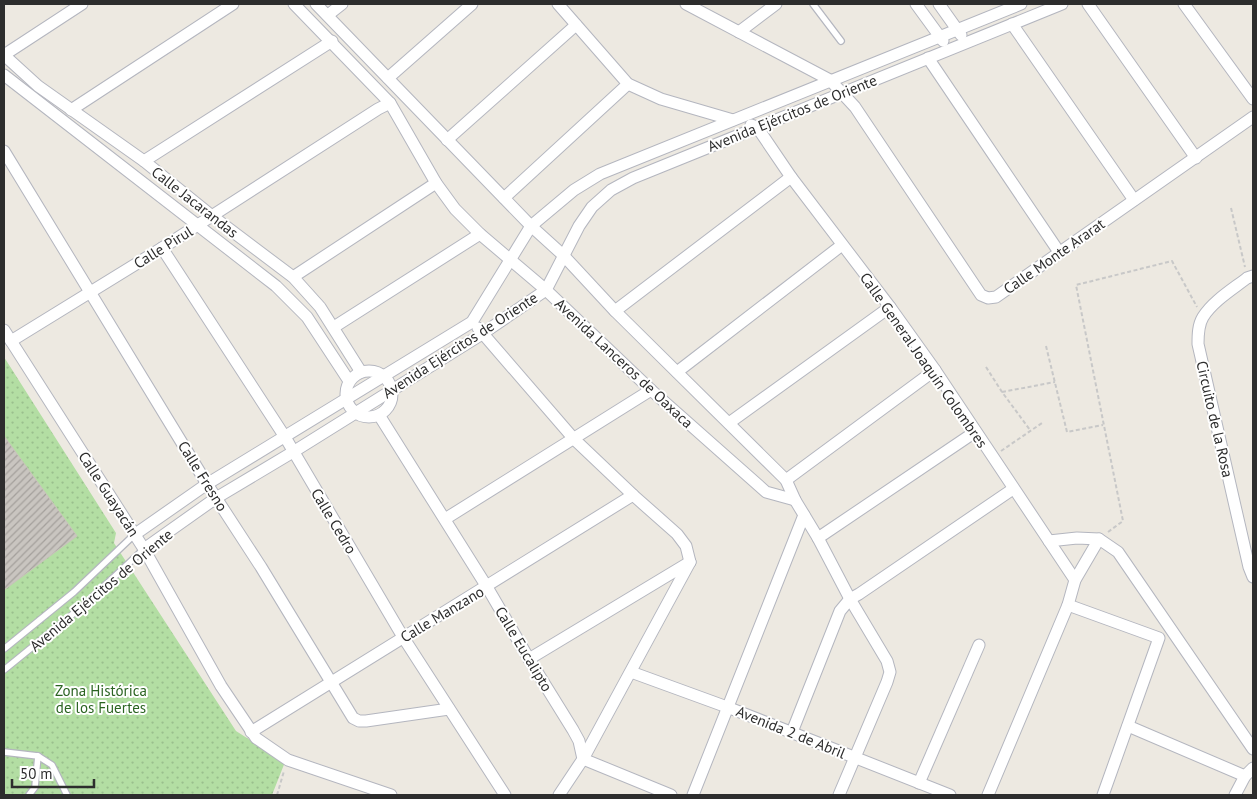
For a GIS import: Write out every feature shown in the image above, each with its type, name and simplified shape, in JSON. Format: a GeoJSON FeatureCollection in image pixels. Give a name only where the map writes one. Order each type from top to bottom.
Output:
{"type":"FeatureCollection","features":[{"type":"Feature","properties":{"kind":"street"},"geometry":{"type":"LineString","coordinates":[[4,55],[82,4]]}},
{"type":"Feature","properties":{"kind":"street"},"geometry":{"type":"LineString","coordinates":[[71,110],[232,4]]}},
{"type":"Feature","properties":{"kind":"street","name":"Avenida Lanceros de Oaxaca"},"geometry":{"type":"LineString","coordinates":[[294,4],[332,41],[390,103],[436,183],[456,209],[480,234],[546,290],[651,390],[766,492],[795,500]]}},
{"type":"Feature","properties":{"kind":"street","name":"Avenida Lanceros de Oaxaca"},"geometry":{"type":"LineString","coordinates":[[316,4],[531,226],[563,255],[615,311],[786,480],[795,500],[887,662],[890,672],[854,757]]}},
{"type":"Feature","properties":{"kind":"street"},"geometry":{"type":"LineString","coordinates":[[328,15],[342,4]]}},
{"type":"Feature","properties":{"kind":"street"},"geometry":{"type":"LineString","coordinates":[[388,78],[472,4]]}},
{"type":"Feature","properties":{"kind":"street"},"geometry":{"type":"LineString","coordinates":[[558,4],[628,84],[661,99],[757,127]]}},
{"type":"Feature","properties":{"kind":"street","name":"Calle Monte Ararat"},"geometry":{"type":"LineString","coordinates":[[686,4],[830,80],[854,107],[981,295],[988,298],[996,297],[1253,117]]}},
{"type":"Feature","properties":{"kind":"street"},"geometry":{"type":"LineString","coordinates":[[739,32],[776,4]]}},
{"type":"Feature","properties":{"kind":"street"},"geometry":{"type":"LineString","coordinates":[[917,4],[949,49]]}},
{"type":"Feature","properties":{"kind":"street"},"geometry":{"type":"LineString","coordinates":[[939,4],[967,42]]}},
{"type":"Feature","properties":{"kind":"street","name":"Avenida Ejércitos de Oriente"},"geometry":{"type":"LineString","coordinates":[[134,534],[206,484],[285,438],[472,322],[531,226],[574,190],[600,174],[1021,4]]}},
{"type":"Feature","properties":{"kind":"street","name":"Avenida Ejércitos de Oriente"},"geometry":{"type":"LineString","coordinates":[[144,549],[216,498],[482,334],[546,290],[563,255],[592,206],[611,190],[632,178],[1062,4]]}},
{"type":"Feature","properties":{"kind":"street"},"geometry":{"type":"LineString","coordinates":[[1088,4],[1196,158]]}},
{"type":"Feature","properties":{"kind":"street"},"geometry":{"type":"LineString","coordinates":[[1184,4],[1253,99]]}},
{"type":"Feature","properties":{"kind":"street"},"geometry":{"type":"LineString","coordinates":[[1012,24],[1134,200]]}},
{"type":"Feature","properties":{"kind":"street"},"geometry":{"type":"LineString","coordinates":[[447,140],[576,25]]}},
{"type":"Feature","properties":{"kind":"street"},"geometry":{"type":"LineString","coordinates":[[144,161],[332,41]]}},
{"type":"Feature","properties":{"kind":"street","name":"Calle Jacarandas"},"geometry":{"type":"LineString","coordinates":[[4,55],[38,86],[144,161],[212,216],[294,277],[320,306],[361,372]]}},
{"type":"Feature","properties":{"kind":"street"},"geometry":{"type":"LineString","coordinates":[[928,58],[1058,252]]}},
{"type":"Feature","properties":{"kind":"street","name":"Calle Jacarandas"},"geometry":{"type":"LineString","coordinates":[[4,75],[276,286],[307,317],[349,382]]}},
{"type":"Feature","properties":{"kind":"street"},"geometry":{"type":"LineString","coordinates":[[504,198],[628,84]]}},
{"type":"Feature","properties":{"kind":"street"},"geometry":{"type":"LineString","coordinates":[[29,94],[38,86]]}},
{"type":"Feature","properties":{"kind":"street","name":"Calle Pirul"},"geometry":{"type":"LineString","coordinates":[[11,341],[162,248],[390,103]]}},
{"type":"Feature","properties":{"kind":"street","name":"Calle General Joaquín Colombres"},"geometry":{"type":"LineString","coordinates":[[757,127],[791,177],[890,307],[935,370],[1075,580]]}},
{"type":"Feature","properties":{"kind":"street"},"geometry":{"type":"LineString","coordinates":[[96,146],[106,135]]}},
{"type":"Feature","properties":{"kind":"street","name":"Calle Fresno"},"geometry":{"type":"LineString","coordinates":[[4,150],[206,484],[261,567],[354,718],[359,721],[449,709]]}},
{"type":"Feature","properties":{"kind":"street"},"geometry":{"type":"LineString","coordinates":[[615,311],[791,177]]}},
{"type":"Feature","properties":{"kind":"street"},"geometry":{"type":"LineString","coordinates":[[294,277],[436,183]]}},
{"type":"Feature","properties":{"kind":"street"},"geometry":{"type":"LineString","coordinates":[[334,327],[480,234]]}},
{"type":"Feature","properties":{"kind":"street"},"geometry":{"type":"LineString","coordinates":[[677,372],[842,245]]}},
{"type":"Feature","properties":{"kind":"street","name":"Calle Cedro"},"geometry":{"type":"LineString","coordinates":[[162,248],[285,438],[403,637],[505,795]]}},
{"type":"Feature","properties":{"kind":"street"},"geometry":{"type":"LineString","coordinates":[[1203,318],[1215,304],[1250,277]]}},
{"type":"Feature","properties":{"kind":"street"},"geometry":{"type":"LineString","coordinates":[[307,317],[320,306]]}},
{"type":"Feature","properties":{"kind":"street"},"geometry":{"type":"LineString","coordinates":[[730,423],[890,307]]}},
{"type":"Feature","properties":{"kind":"street","name":"Circuito de la Rosa"},"geometry":{"type":"LineString","coordinates":[[1203,318],[1199,328],[1198,344],[1253,578]]}},
{"type":"Feature","properties":{"kind":"street"},"geometry":{"type":"LineString","coordinates":[[472,322],[574,439],[677,534],[686,546],[690,562],[583,758],[559,795]]}},
{"type":"Feature","properties":{"kind":"street","name":"Calle Guayacán"},"geometry":{"type":"LineString","coordinates":[[4,330],[144,549],[222,686],[253,735]]}},
{"type":"Feature","properties":{"kind":"street"},"geometry":{"type":"LineString","coordinates":[[786,480],[935,370]]}},
{"type":"Feature","properties":{"kind":"street"},"geometry":{"type":"LineString","coordinates":[[373,371],[383,376],[392,390],[388,407],[379,415],[364,417],[355,413],[349,407],[346,399],[346,390],[349,382],[361,372],[373,371]]}},
{"type":"Feature","properties":{"kind":"street"},"geometry":{"type":"LineString","coordinates":[[445,519],[651,390]]}},
{"type":"Feature","properties":{"kind":"street","name":"Calle Eucalipto"},"geometry":{"type":"LineString","coordinates":[[379,415],[487,587],[579,741],[583,758]]}},
{"type":"Feature","properties":{"kind":"street"},"geometry":{"type":"LineString","coordinates":[[818,538],[975,432]]}},
{"type":"Feature","properties":{"kind":"street"},"geometry":{"type":"LineString","coordinates":[[792,732],[840,611],[850,599],[1013,489]]}},
{"type":"Feature","properties":{"kind":"street","name":"Calle Manzano"},"geometry":{"type":"LineString","coordinates":[[253,735],[331,682],[633,495]]}},
{"type":"Feature","properties":{"kind":"street"},"geometry":{"type":"LineString","coordinates":[[693,795],[804,515]]}},
{"type":"Feature","properties":{"kind":"street"},"geometry":{"type":"LineString","coordinates":[[1049,540],[1099,539],[1118,552],[1253,748]]}},
{"type":"Feature","properties":{"kind":"street"},"geometry":{"type":"LineString","coordinates":[[988,795],[1068,605],[1075,580],[1099,539]]}},
{"type":"Feature","properties":{"kind":"street"},"geometry":{"type":"LineString","coordinates":[[529,660],[690,562]]}},
{"type":"Feature","properties":{"kind":"street"},"geometry":{"type":"LineString","coordinates":[[1068,605],[1159,638],[1103,795]]}},
{"type":"Feature","properties":{"kind":"street"},"geometry":{"type":"LineString","coordinates":[[919,783],[979,645]]}},
{"type":"Feature","properties":{"kind":"street","name":"Avenida 2 de Abril"},"geometry":{"type":"LineString","coordinates":[[631,672],[727,706],[919,783],[934,792],[950,795]]}},
{"type":"Feature","properties":{"kind":"street"},"geometry":{"type":"LineString","coordinates":[[1128,726],[1249,772],[1235,795]]}},
{"type":"Feature","properties":{"kind":"street"},"geometry":{"type":"LineString","coordinates":[[253,735],[288,760],[383,794]]}},
{"type":"Feature","properties":{"kind":"street"},"geometry":{"type":"LineString","coordinates":[[840,795],[854,757]]}},
{"type":"Feature","properties":{"kind":"street"},"geometry":{"type":"LineString","coordinates":[[583,758],[671,795]]}},
{"type":"Feature","properties":{"kind":"lane"},"geometry":{"type":"LineString","coordinates":[[813,4],[840,42]]}},
{"type":"Feature","properties":{"kind":"lane","name":"Avenida Ejércitos de Oriente"},"geometry":{"type":"LineString","coordinates":[[4,649],[74,592],[134,534]]}},
{"type":"Feature","properties":{"kind":"lane","name":"Avenida Ejércitos de Oriente"},"geometry":{"type":"LineString","coordinates":[[4,670],[84,605],[144,549]]}},
{"type":"Feature","properties":{"kind":"lane"},"geometry":{"type":"LineString","coordinates":[[4,752],[38,756],[52,764],[66,795]]}},
{"type":"Feature","properties":{"kind":"lane"},"geometry":{"type":"LineString","coordinates":[[29,795],[34,787],[38,756]]}},
{"type":"Feature","properties":{"kind":"path"},"geometry":{"type":"LineString","coordinates":[[1232,208],[1250,277]]}},
{"type":"Feature","properties":{"kind":"path"},"geometry":{"type":"LineString","coordinates":[[1099,539],[1123,521],[1076,285],[1172,261],[1203,318]]}},
{"type":"Feature","properties":{"kind":"path"},"geometry":{"type":"LineString","coordinates":[[1046,346],[1067,432],[1104,425]]}},
{"type":"Feature","properties":{"kind":"path"},"geometry":{"type":"LineString","coordinates":[[986,367],[1030,430]]}},
{"type":"Feature","properties":{"kind":"path"},"geometry":{"type":"LineString","coordinates":[[1002,392],[1055,382]]}},
{"type":"Feature","properties":{"kind":"path"},"geometry":{"type":"LineString","coordinates":[[992,457],[1042,423]]}},
{"type":"Feature","properties":{"kind":"path"},"geometry":{"type":"LineString","coordinates":[[277,795],[288,760]]}},
{"type":"Feature","properties":{"kind":"green space","name":"Zona Histórica de los Fuertes"},"geometry":{"type":"Polygon","coordinates":[[[4,357],[116,533],[114,543],[236,731],[285,762],[272,795],[4,795],[4,357]]]}},
{"type":"Feature","properties":{"kind":"building"},"geometry":{"type":"Polygon","coordinates":[[[4,436],[77,536],[4,590],[4,436]]]}}]}
